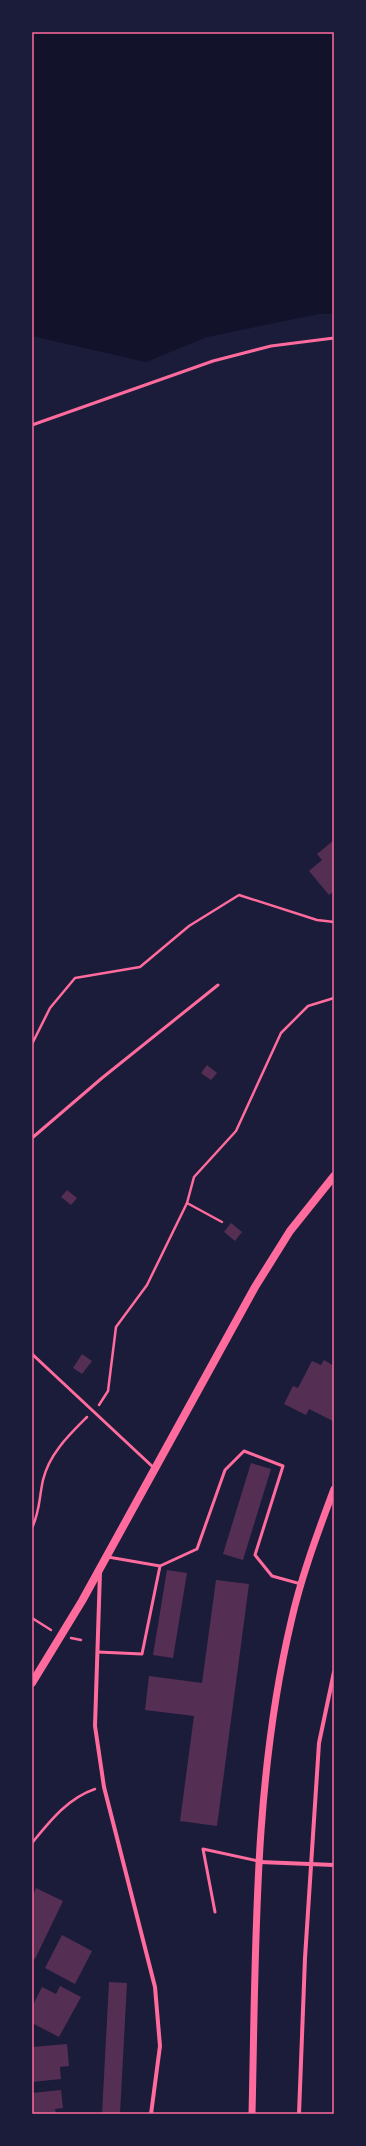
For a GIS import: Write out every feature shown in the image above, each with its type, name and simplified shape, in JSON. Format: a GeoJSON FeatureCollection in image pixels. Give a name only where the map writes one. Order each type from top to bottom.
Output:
{"type":"FeatureCollection","features":[{"type":"Feature","properties":{"kind":"main road"},"geometry":{"type":"LineString","coordinates":[[32,1683],[101,1567],[255,1287],[290,1231],[334,1176]]}},
{"type":"Feature","properties":{"kind":"street"},"geometry":{"type":"LineString","coordinates":[[252,2114],[262,1811],[276,1699],[291,1621],[334,1489]]}},
{"type":"Feature","properties":{"kind":"street"},"geometry":{"type":"LineString","coordinates":[[101,1567],[95,1726],[104,1787],[155,1987],[160,2046],[151,2114]]}},
{"type":"Feature","properties":{"kind":"street"},"geometry":{"type":"LineString","coordinates":[[299,2114],[305,1958],[319,1743],[334,1672]]}},
{"type":"Feature","properties":{"kind":"street"},"geometry":{"type":"LineString","coordinates":[[260,1862],[334,1865]]}},
{"type":"Feature","properties":{"kind":"lane"},"geometry":{"type":"LineString","coordinates":[[32,425],[213,361],[271,346],[334,338]]}},
{"type":"Feature","properties":{"kind":"lane"},"geometry":{"type":"LineString","coordinates":[[32,1138],[102,1078],[218,984]]}},
{"type":"Feature","properties":{"kind":"lane"},"geometry":{"type":"LineString","coordinates":[[32,1354],[155,1470]]}},
{"type":"Feature","properties":{"kind":"lane"},"geometry":{"type":"LineString","coordinates":[[106,1556],[160,1566],[197,1549],[226,1470],[244,1451],[284,1466],[255,1555],[272,1576],[302,1585]]}},
{"type":"Feature","properties":{"kind":"lane"},"geometry":{"type":"LineString","coordinates":[[98,1652],[142,1654],[160,1566]]}},
{"type":"Feature","properties":{"kind":"lane"},"geometry":{"type":"LineString","coordinates":[[215,1912],[203,1849],[260,1862]]}},
{"type":"Feature","properties":{"kind":"path"},"geometry":{"type":"LineString","coordinates":[[32,1044],[50,1008],[75,978],[140,967],[189,926],[239,895],[317,920],[334,922]]}},
{"type":"Feature","properties":{"kind":"path"},"geometry":{"type":"LineString","coordinates":[[32,1528],[38,1514],[43,1478],[60,1444],[93,1411],[108,1391],[116,1328],[146,1285],[186,1203],[194,1177],[236,1131],[281,1033],[308,1006],[334,998]]}},
{"type":"Feature","properties":{"kind":"path"},"geometry":{"type":"LineString","coordinates":[[186,1203],[222,1222]]}},
{"type":"Feature","properties":{"kind":"path"},"geometry":{"type":"LineString","coordinates":[[32,1842],[56,1814],[83,1793],[104,1787]]}},
{"type":"Feature","properties":{"kind":"shaded area"},"geometry":{"type":"Polygon","coordinates":[[[32,32],[334,32],[334,314],[319,314],[207,337],[146,362],[32,336],[32,32]]]}},
{"type":"Feature","properties":{"kind":"building"},"geometry":{"type":"Polygon","coordinates":[[[334,840],[334,891],[329,895],[309,871],[322,860],[317,854],[334,840]]]}},
{"type":"Feature","properties":{"kind":"building"},"geometry":{"type":"Polygon","coordinates":[[[207,1065],[217,1073],[211,1080],[201,1073],[207,1065]]]}},
{"type":"Feature","properties":{"kind":"building"},"geometry":{"type":"Polygon","coordinates":[[[67,1190],[77,1198],[71,1205],[61,1197],[67,1190]]]}},
{"type":"Feature","properties":{"kind":"building"},"geometry":{"type":"Polygon","coordinates":[[[231,1223],[242,1232],[235,1241],[224,1232],[231,1223]]]}},
{"type":"Feature","properties":{"kind":"building"},"geometry":{"type":"Polygon","coordinates":[[[82,1354],[92,1361],[82,1374],[73,1368],[82,1354]]]}},
{"type":"Feature","properties":{"kind":"building"},"geometry":{"type":"Polygon","coordinates":[[[324,1360],[334,1366],[333,1421],[309,1409],[306,1415],[284,1404],[293,1386],[298,1388],[312,1361],[321,1365],[324,1360]]]}},
{"type":"Feature","properties":{"kind":"building"},"geometry":{"type":"Polygon","coordinates":[[[251,1463],[271,1469],[243,1560],[223,1554],[251,1463]]]}},
{"type":"Feature","properties":{"kind":"building"},"geometry":{"type":"Polygon","coordinates":[[[167,1570],[187,1573],[173,1658],[153,1655],[167,1570]]]}},
{"type":"Feature","properties":{"kind":"building"},"geometry":{"type":"Polygon","coordinates":[[[216,1580],[249,1584],[217,1826],[180,1821],[194,1716],[145,1710],[149,1676],[202,1683],[216,1580]]]}},
{"type":"Feature","properties":{"kind":"building"},"geometry":{"type":"Polygon","coordinates":[[[36,1888],[63,1901],[35,1959],[32,1958],[32,1892],[34,1893],[36,1888]]]}},
{"type":"Feature","properties":{"kind":"building"},"geometry":{"type":"Polygon","coordinates":[[[62,1935],[92,1951],[75,1984],[45,1968],[62,1935]]]}},
{"type":"Feature","properties":{"kind":"building"},"geometry":{"type":"Polygon","coordinates":[[[109,1982],[127,1983],[120,2114],[102,2114],[109,1982]]]}},
{"type":"Feature","properties":{"kind":"building"},"geometry":{"type":"Polygon","coordinates":[[[60,1986],[81,1997],[59,2037],[32,2023],[32,2007],[42,1987],[56,1994],[60,1986]]]}},
{"type":"Feature","properties":{"kind":"building"},"geometry":{"type":"Polygon","coordinates":[[[67,2044],[69,2066],[60,2067],[61,2079],[32,2082],[32,2047],[67,2044]]]}},
{"type":"Feature","properties":{"kind":"building"},"geometry":{"type":"Polygon","coordinates":[[[61,2090],[63,2108],[55,2109],[56,2114],[32,2114],[32,2093],[61,2090]]]}}]}
